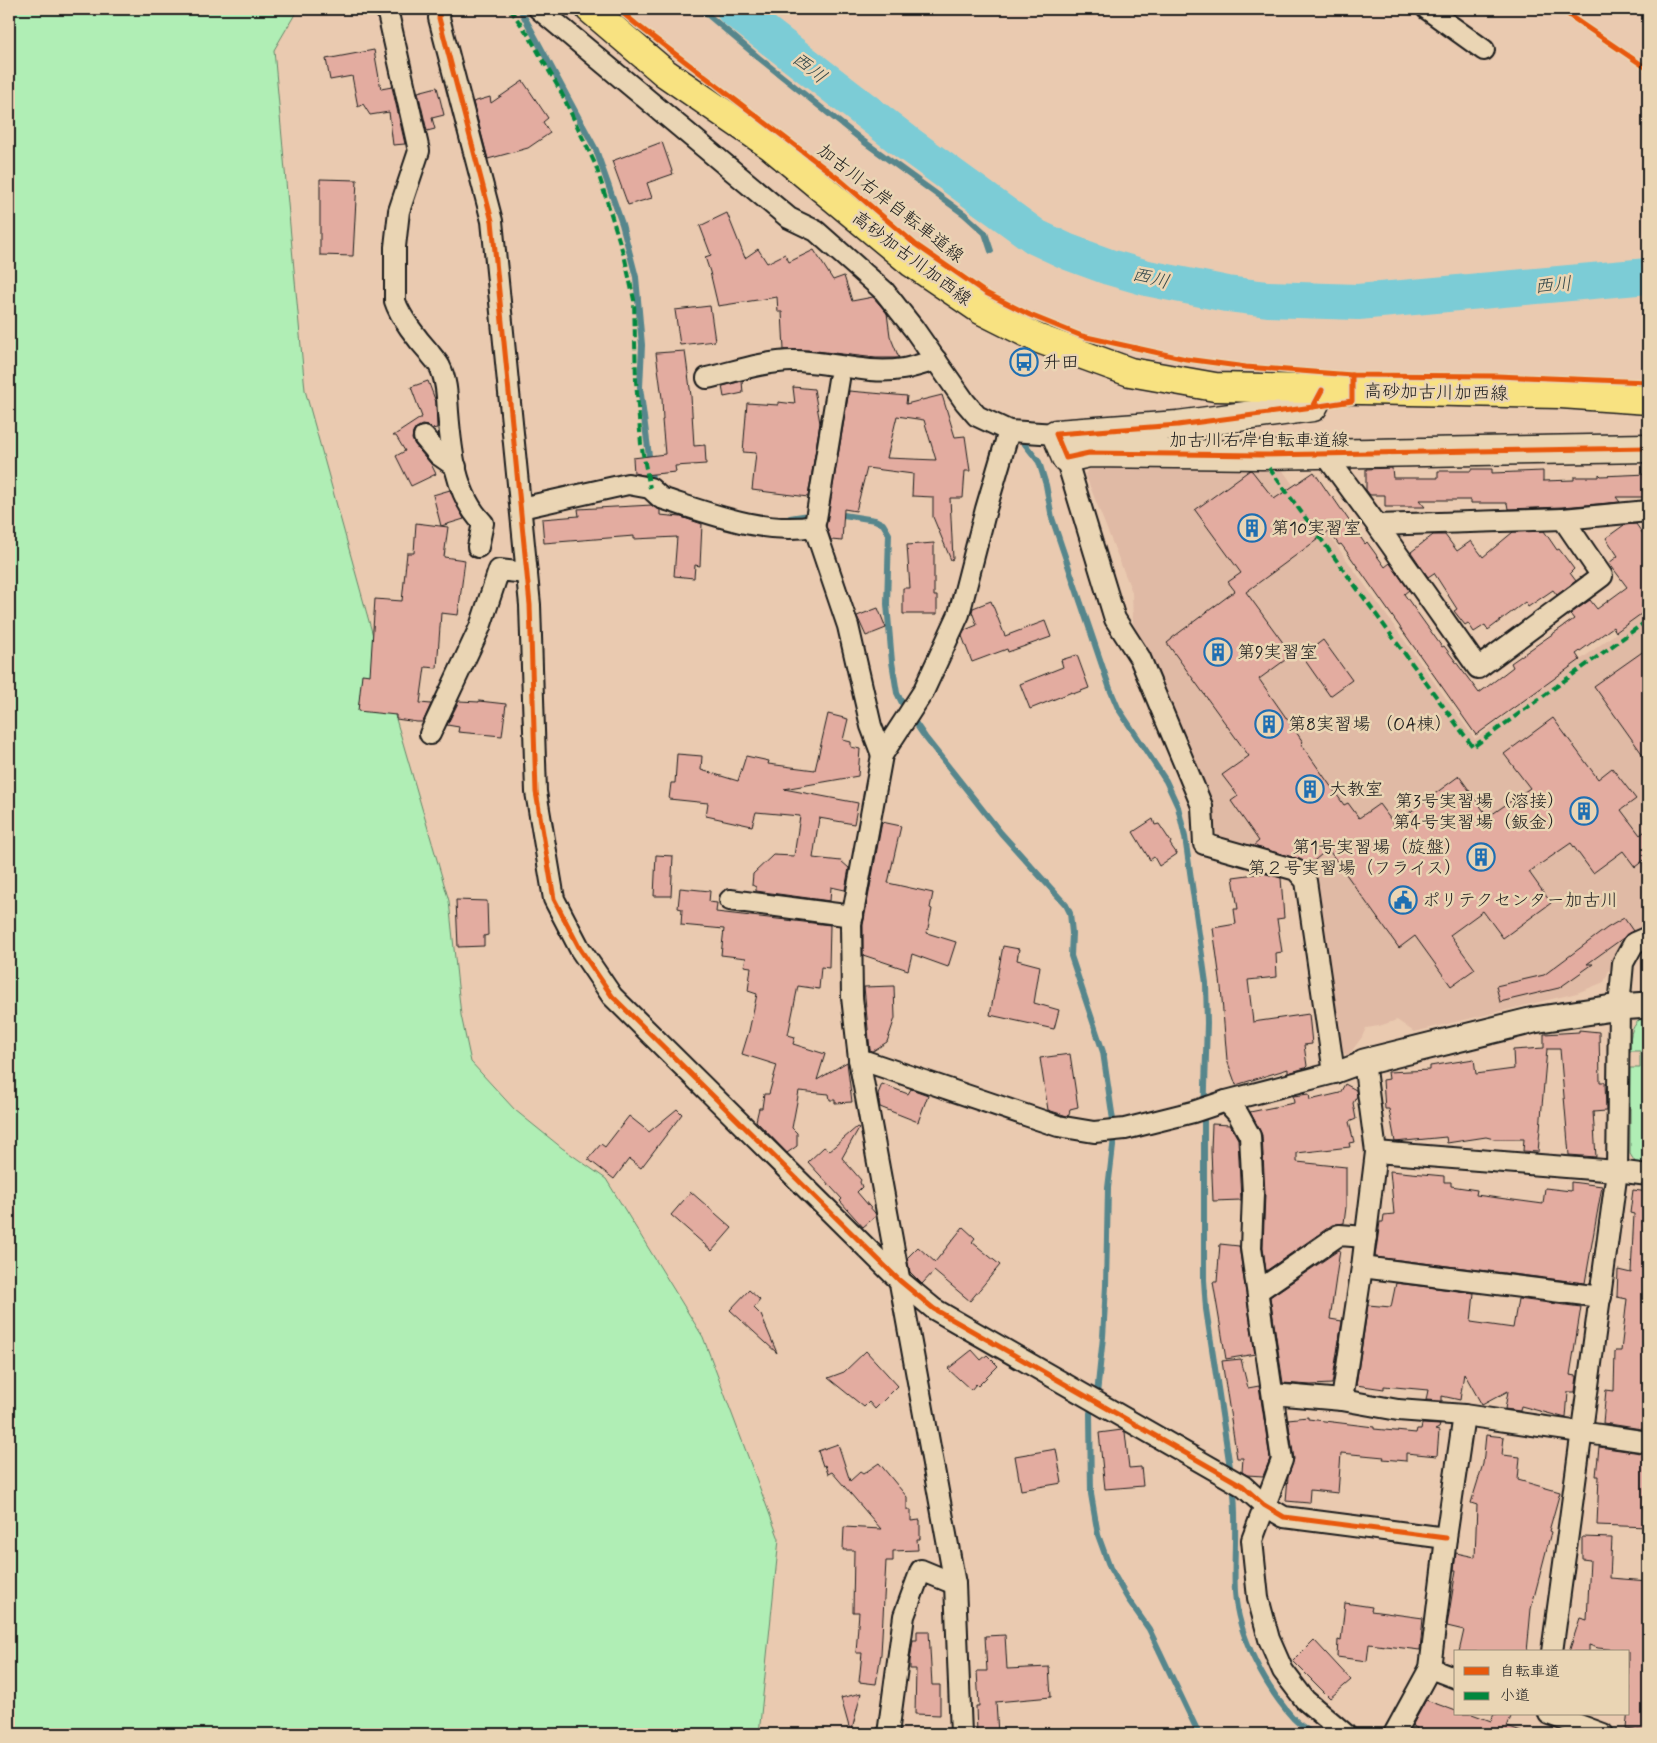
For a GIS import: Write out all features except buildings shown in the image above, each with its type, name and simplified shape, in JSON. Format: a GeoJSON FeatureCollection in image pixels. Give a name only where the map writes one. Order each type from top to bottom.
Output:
{"type":"FeatureCollection","features":[{"type":"Feature","properties":{"kind":"main road","name":"高砂加古川加西線"},"geometry":{"type":"LineString","coordinates":[[590,9],[666,73],[770,146],[912,263],[981,310],[1039,339],[1130,372],[1215,387],[1561,394],[1648,400]]}},
{"type":"Feature","properties":{"kind":"main road","name":"加古川右岸自転車道線"},"geometry":{"type":"LineString","coordinates":[[1061,446],[1178,425],[1313,407],[1322,390]]}},
{"type":"Feature","properties":{"kind":"main road","name":"加古川右岸自転車道線"},"geometry":{"type":"LineString","coordinates":[[1061,446],[1089,453],[1262,455],[1648,448]]}},
{"type":"Feature","properties":{"kind":"street"},"geometry":{"type":"LineString","coordinates":[[388,9],[419,151],[399,210],[395,247],[397,307],[440,366],[446,388],[450,438],[456,466],[468,501],[483,523],[478,547]]}},
{"type":"Feature","properties":{"kind":"street"},"geometry":{"type":"LineString","coordinates":[[440,9],[439,18],[492,221],[530,605],[536,792],[554,899],[580,949],[612,996],[900,1280],[934,1309],[1243,1486],[1264,1505],[1284,1517],[1446,1538]]}},
{"type":"Feature","properties":{"kind":"street"},"geometry":{"type":"LineString","coordinates":[[539,9],[789,218],[816,231],[884,291],[914,329],[965,402],[978,416],[1009,430],[1061,446],[1115,619],[1140,658],[1202,806],[1204,844],[1296,870],[1306,881],[1334,1073]]}},
{"type":"Feature","properties":{"kind":"street"},"geometry":{"type":"LineString","coordinates":[[1427,9],[1484,50]]}},
{"type":"Feature","properties":{"kind":"street"},"geometry":{"type":"LineString","coordinates":[[707,378],[752,367],[792,361],[856,368],[902,369],[936,360]]}},
{"type":"Feature","properties":{"kind":"street"},"geometry":{"type":"LineString","coordinates":[[839,378],[828,453],[814,526],[848,626],[871,726],[882,755]]}},
{"type":"Feature","properties":{"kind":"street"},"geometry":{"type":"LineString","coordinates":[[961,1734],[955,1584],[859,1059],[852,997],[852,924],[882,755],[918,699],[959,614],[1009,430]]}},
{"type":"Feature","properties":{"kind":"street"},"geometry":{"type":"LineString","coordinates":[[424,436],[439,455],[456,466]]}},
{"type":"Feature","properties":{"kind":"street"},"geometry":{"type":"LineString","coordinates":[[1324,453],[1478,668],[1602,576],[1564,519]]}},
{"type":"Feature","properties":{"kind":"street"},"geometry":{"type":"LineString","coordinates":[[521,508],[628,484],[650,488],[661,498],[756,526],[799,529],[814,526]]}},
{"type":"Feature","properties":{"kind":"street"},"geometry":{"type":"LineString","coordinates":[[1377,525],[1564,519],[1648,511]]}},
{"type":"Feature","properties":{"kind":"street"},"geometry":{"type":"LineString","coordinates":[[430,734],[480,627],[499,570],[527,573]]}},
{"type":"Feature","properties":{"kind":"street"},"geometry":{"type":"LineString","coordinates":[[730,900],[853,916]]}},
{"type":"Feature","properties":{"kind":"street"},"geometry":{"type":"LineString","coordinates":[[1552,1650],[1616,1171],[1619,1007],[1623,963],[1634,943],[1648,937]]}},
{"type":"Feature","properties":{"kind":"street"},"geometry":{"type":"LineString","coordinates":[[859,1059],[1058,1126],[1094,1132],[1125,1128],[1193,1112],[1226,1101],[1334,1073],[1364,1062],[1507,1026],[1619,1007],[1648,1005]]}},
{"type":"Feature","properties":{"kind":"street"},"geometry":{"type":"LineString","coordinates":[[1342,1400],[1362,1267],[1376,1152],[1364,1062]]}},
{"type":"Feature","properties":{"kind":"street"},"geometry":{"type":"LineString","coordinates":[[1226,1101],[1238,1114],[1250,1136],[1254,1194],[1251,1248],[1282,1460],[1252,1540],[1258,1598],[1269,1639],[1283,1671],[1305,1700],[1345,1734]]}},
{"type":"Feature","properties":{"kind":"street"},"geometry":{"type":"LineString","coordinates":[[1376,1152],[1648,1175]]}},
{"type":"Feature","properties":{"kind":"street"},"geometry":{"type":"LineString","coordinates":[[1258,1291],[1339,1235],[1366,1237]]}},
{"type":"Feature","properties":{"kind":"street"},"geometry":{"type":"LineString","coordinates":[[1362,1267],[1600,1297]]}},
{"type":"Feature","properties":{"kind":"street"},"geometry":{"type":"LineString","coordinates":[[1273,1394],[1342,1400],[1398,1410],[1464,1415],[1648,1442]]}},
{"type":"Feature","properties":{"kind":"street"},"geometry":{"type":"LineString","coordinates":[[1394,1734],[1430,1668],[1464,1415]]}},
{"type":"Feature","properties":{"kind":"street"},"geometry":{"type":"LineString","coordinates":[[888,1734],[904,1616],[921,1570],[955,1584]]}},
{"type":"Feature","properties":{"kind":"street"},"geometry":{"type":"LineString","coordinates":[[1430,1668],[1454,1677]]}},
{"type":"Feature","properties":{"kind":"street"},"geometry":{"type":"LineString","coordinates":[[1555,1716],[1603,1734]]}},
{"type":"Feature","properties":{"kind":"shaded area","name":"ポリテクセンター加古川"},"geometry":{"type":"Polygon","coordinates":[[[1276,461],[1475,739],[1648,609],[1648,928],[1615,957],[1604,982],[1577,993],[1414,1032],[1397,1020],[1366,1028],[1362,1037],[1348,1056],[1336,1047],[1312,868],[1232,845],[1218,838],[1212,812],[1133,623],[1132,592],[1085,474],[1093,464],[1276,461]]]}},
{"type":"Feature","properties":{"kind":"green space"},"geometry":{"type":"Polygon","coordinates":[[[9,9],[298,9],[274,50],[305,390],[396,719],[449,901],[461,1015],[471,1062],[515,1110],[562,1148],[606,1179],[703,1337],[779,1539],[759,1734],[9,1734],[9,9]]]}},
{"type":"Feature","properties":{"kind":"green space"},"geometry":{"type":"Polygon","coordinates":[[[1640,1019],[1648,1019],[1648,1167],[1637,1165],[1630,1154],[1630,1068],[1640,1068],[1640,1051],[1630,1051],[1630,1042],[1632,1030],[1640,1019]]]}},
{"type":"Feature","properties":{"kind":"waterway"},"geometry":{"type":"LineString","coordinates":[[520,9],[596,150],[622,224],[636,277],[642,345],[640,387],[652,479],[657,484]]}},
{"type":"Feature","properties":{"kind":"waterway"},"geometry":{"type":"LineString","coordinates":[[701,9],[863,141],[964,214],[985,233],[991,251]]}},
{"type":"Feature","properties":{"kind":"waterway","name":"西川"},"geometry":{"type":"LineString","coordinates":[[734,9],[907,143],[1036,237],[1068,252],[1109,267],[1147,278],[1227,294],[1268,299],[1358,302],[1648,276]]}},
{"type":"Feature","properties":{"kind":"waterway"},"geometry":{"type":"LineString","coordinates":[[1024,443],[1039,462],[1046,485],[1052,518],[1110,689],[1118,708],[1166,781],[1178,807],[1185,837],[1206,983],[1207,1023],[1204,1118],[1204,1280],[1206,1309],[1231,1474]]}},
{"type":"Feature","properties":{"kind":"waterway"},"geometry":{"type":"LineString","coordinates":[[790,518],[815,514]]}},
{"type":"Feature","properties":{"kind":"waterway"},"geometry":{"type":"LineString","coordinates":[[837,514],[875,520],[883,524],[889,534],[887,604],[892,662],[897,693],[903,705],[925,737],[1001,833],[1066,905],[1070,913],[1072,933],[1071,956],[1103,1052],[1114,1138],[1108,1188],[1103,1337],[1097,1394],[1090,1413],[1091,1494],[1098,1535],[1110,1568],[1128,1599],[1149,1629],[1199,1734]]}},
{"type":"Feature","properties":{"kind":"waterway"},"geometry":{"type":"LineString","coordinates":[[1233,1484],[1235,1592],[1241,1626],[1255,1660],[1273,1692],[1294,1719],[1312,1734]]}},
{"type":"Feature","properties":{"kind":"marked path"},"geometry":{"type":"LineString","coordinates":[[510,9],[529,36],[561,92],[596,166],[625,259],[634,300],[636,381],[641,444],[650,488]]}},
{"type":"Feature","properties":{"kind":"marked path"},"geometry":{"type":"LineString","coordinates":[[1269,468],[1473,747],[1648,620]]}},
{"type":"Feature","properties":{"kind":"cycle path"},"geometry":{"type":"LineString","coordinates":[[440,9],[439,18],[492,221],[530,605],[536,792],[554,899],[580,949],[612,996],[899,1280],[934,1309],[1243,1486],[1264,1505],[1284,1517],[1446,1538]]}},
{"type":"Feature","properties":{"kind":"cycle path"},"geometry":{"type":"LineString","coordinates":[[618,9],[839,179],[915,244],[986,293],[1030,315],[1082,336],[1186,359],[1246,367],[1352,375],[1497,376],[1648,382]]}},
{"type":"Feature","properties":{"kind":"cycle path"},"geometry":{"type":"LineString","coordinates":[[1560,9],[1648,69]]}},
{"type":"Feature","properties":{"kind":"cycle path"},"geometry":{"type":"LineString","coordinates":[[1313,407],[1352,401],[1352,375]]}},
{"type":"Feature","properties":{"kind":"cycle path"},"geometry":{"type":"LineString","coordinates":[[1322,390],[1313,407],[1178,425],[1056,434],[1066,458],[1089,453],[1262,455],[1648,448]]}},
{"type":"Feature","properties":{"kind":"place","name":"升田"},"geometry":{"type":"Point","coordinates":[1024,362]}},
{"type":"Feature","properties":{"kind":"place","name":"第10実習室"},"geometry":{"type":"Point","coordinates":[1252,528]}},
{"type":"Feature","properties":{"kind":"place","name":"第9実習室"},"geometry":{"type":"Point","coordinates":[1218,652]}},
{"type":"Feature","properties":{"kind":"place","name":"第8実習場 （OA棟）"},"geometry":{"type":"Point","coordinates":[1269,724]}},
{"type":"Feature","properties":{"kind":"place","name":"大教室"},"geometry":{"type":"Point","coordinates":[1310,789]}},
{"type":"Feature","properties":{"kind":"place","name":"第3号実習場（溶接） 第4号実習場（鈑金）"},"geometry":{"type":"Point","coordinates":[1584,811]}},
{"type":"Feature","properties":{"kind":"place","name":"第1号実習場（旋盤） 第２号実習場（フライス）"},"geometry":{"type":"Point","coordinates":[1481,857]}},
{"type":"Feature","properties":{"kind":"place","name":"ポリテクセンター加古川"},"geometry":{"type":"Point","coordinates":[1403,900]}}]}
